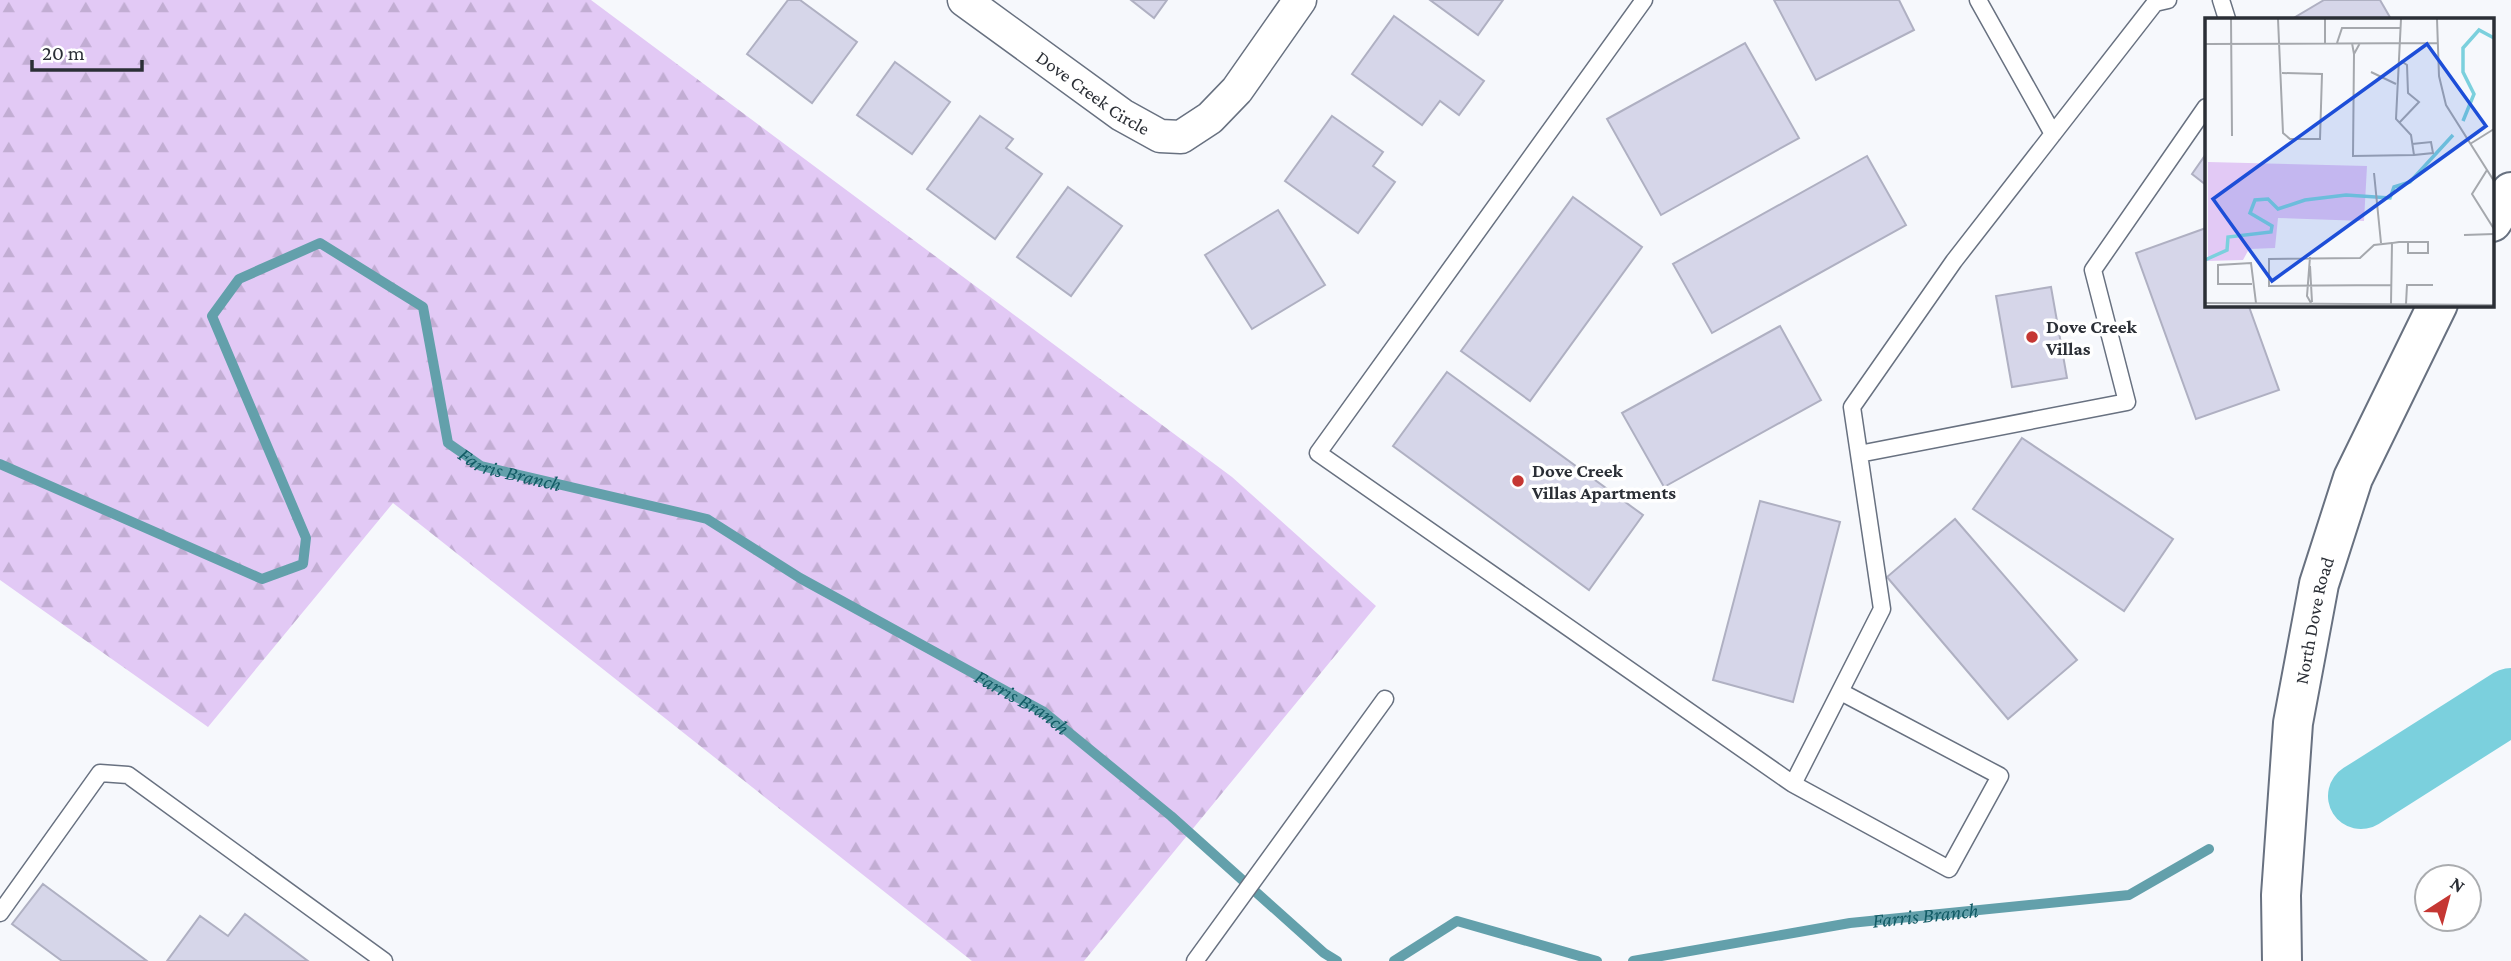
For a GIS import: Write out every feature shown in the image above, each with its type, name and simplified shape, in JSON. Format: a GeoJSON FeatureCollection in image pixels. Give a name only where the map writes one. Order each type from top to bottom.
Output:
{"type":"FeatureCollection","features":[{"type":"Feature","properties":{"kind":"street","name":"Dove Creek Circle"},"geometry":{"type":"LineString","coordinates":[[964,0],[1122,115],[1160,136],[1181,137],[1210,118],[1237,90],[1300,0]]}},
{"type":"Feature","properties":{"kind":"street"},"geometry":{"type":"LineString","coordinates":[[2494,219],[2511,192]]}},
{"type":"Feature","properties":{"kind":"street","name":"North Dove Road"},"geometry":{"type":"LineString","coordinates":[[2282,961],[2281,895],[2293,723],[2319,584],[2353,478],[2437,306]]}},
{"type":"Feature","properties":{"kind":"lane"},"geometry":{"type":"LineString","coordinates":[[1644,0],[1318,453],[1793,784],[1949,869],[2000,776],[1841,692]]}},
{"type":"Feature","properties":{"kind":"lane"},"geometry":{"type":"LineString","coordinates":[[1978,0],[2053,134]]}},
{"type":"Feature","properties":{"kind":"lane"},"geometry":{"type":"LineString","coordinates":[[1793,784],[1882,609],[1852,407],[1954,261],[2155,4],[2168,0]]}},
{"type":"Feature","properties":{"kind":"lane"},"geometry":{"type":"LineString","coordinates":[[2221,0],[2227,18]]}},
{"type":"Feature","properties":{"kind":"lane"},"geometry":{"type":"LineString","coordinates":[[1859,454],[2127,402],[2093,270],[2205,110]]}},
{"type":"Feature","properties":{"kind":"lane"},"geometry":{"type":"LineString","coordinates":[[1196,960],[1385,699]]}},
{"type":"Feature","properties":{"kind":"lane"},"geometry":{"type":"LineString","coordinates":[[0,913],[100,773],[128,775],[384,961]]}},
{"type":"Feature","properties":{"kind":"green space"},"geometry":{"type":"Polygon","coordinates":[[[0,0],[591,0],[1232,477],[1376,606],[1084,961],[972,961],[393,503],[208,727],[0,580],[0,0]]]}},
{"type":"Feature","properties":{"kind":"building"},"geometry":{"type":"Polygon","coordinates":[[[788,0],[800,0],[857,42],[812,103],[747,54],[788,0]]]}},
{"type":"Feature","properties":{"kind":"building"},"geometry":{"type":"Polygon","coordinates":[[[1131,0],[1167,0],[1154,18],[1131,0]]]}},
{"type":"Feature","properties":{"kind":"building"},"geometry":{"type":"Polygon","coordinates":[[[1430,0],[1503,0],[1478,35],[1430,0]]]}},
{"type":"Feature","properties":{"kind":"building"},"geometry":{"type":"Polygon","coordinates":[[[1774,0],[1899,0],[1914,30],[1816,80],[1774,0]]]}},
{"type":"Feature","properties":{"kind":"building"},"geometry":{"type":"Polygon","coordinates":[[[2324,0],[2380,0],[2390,18],[2294,18],[2324,0]]]}},
{"type":"Feature","properties":{"kind":"building"},"geometry":{"type":"Polygon","coordinates":[[[1394,16],[1484,81],[1459,115],[1440,101],[1422,125],[1352,74],[1394,16]]]}},
{"type":"Feature","properties":{"kind":"building"},"geometry":{"type":"Polygon","coordinates":[[[1745,43],[1799,138],[1661,215],[1607,119],[1745,43]]]}},
{"type":"Feature","properties":{"kind":"building"},"geometry":{"type":"Polygon","coordinates":[[[895,62],[950,102],[912,154],[857,115],[895,62]]]}},
{"type":"Feature","properties":{"kind":"building"},"geometry":{"type":"Polygon","coordinates":[[[980,116],[1013,139],[1006,148],[1042,174],[995,239],[927,189],[980,116]]]}},
{"type":"Feature","properties":{"kind":"building"},"geometry":{"type":"Polygon","coordinates":[[[1332,116],[1383,152],[1373,166],[1395,182],[1358,233],[1285,181],[1332,116]]]}},
{"type":"Feature","properties":{"kind":"building"},"geometry":{"type":"Polygon","coordinates":[[[2205,155],[2205,184],[2192,174],[2205,155]]]}},
{"type":"Feature","properties":{"kind":"building"},"geometry":{"type":"Polygon","coordinates":[[[1867,156],[1906,225],[1712,333],[1673,264],[1867,156]]]}},
{"type":"Feature","properties":{"kind":"building"},"geometry":{"type":"Polygon","coordinates":[[[1068,187],[1122,226],[1071,296],[1017,257],[1068,187]]]}},
{"type":"Feature","properties":{"kind":"building","name":"Dove Creek Villas Apartments"},"geometry":{"type":"Polygon","coordinates":[[[1573,197],[1642,247],[1530,401],[1461,351],[1573,197]]]}},
{"type":"Feature","properties":{"kind":"building"},"geometry":{"type":"Polygon","coordinates":[[[1278,210],[1325,285],[1252,329],[1205,255],[1278,210]]]}},
{"type":"Feature","properties":{"kind":"building"},"geometry":{"type":"Polygon","coordinates":[[[2205,228],[2205,306],[2249,306],[2279,390],[2196,419],[2136,253],[2205,228]]]}},
{"type":"Feature","properties":{"kind":"building","name":"Dove Creek Villas"},"geometry":{"type":"Polygon","coordinates":[[[2051,287],[2067,378],[2012,387],[1996,296],[2051,287]]]}},
{"type":"Feature","properties":{"kind":"building","name":"Dove Creek Villas Apartments"},"geometry":{"type":"Polygon","coordinates":[[[1780,326],[1821,400],[1664,487],[1622,413],[1780,326]]]}},
{"type":"Feature","properties":{"kind":"building","name":"Dove Creek Villas Apartments"},"geometry":{"type":"Polygon","coordinates":[[[1447,372],[1643,515],[1589,590],[1393,446],[1447,372]]]}},
{"type":"Feature","properties":{"kind":"building"},"geometry":{"type":"Polygon","coordinates":[[[2022,438],[2173,539],[2124,611],[1973,509],[2022,438]]]}},
{"type":"Feature","properties":{"kind":"building"},"geometry":{"type":"Polygon","coordinates":[[[1760,501],[1840,522],[1793,702],[1713,680],[1760,501]]]}},
{"type":"Feature","properties":{"kind":"building"},"geometry":{"type":"Polygon","coordinates":[[[1955,519],[2077,660],[2008,719],[1887,577],[1955,519]]]}},
{"type":"Feature","properties":{"kind":"building"},"geometry":{"type":"Polygon","coordinates":[[[43,884],[147,961],[62,961],[12,924],[43,884]]]}},
{"type":"Feature","properties":{"kind":"building"},"geometry":{"type":"Polygon","coordinates":[[[245,914],[308,961],[167,961],[200,916],[228,936],[245,914]]]}},
{"type":"Feature","properties":{"kind":"waterway","name":"Farris Branch"},"geometry":{"type":"LineString","coordinates":[[0,464],[262,579],[303,564],[306,538],[212,316],[239,279],[320,243],[423,307],[448,443],[481,466],[707,519],[800,578],[1044,712],[1171,816],[1324,953],[1337,961]]}},
{"type":"Feature","properties":{"kind":"waterway","name":"Farris Branch"},"geometry":{"type":"LineString","coordinates":[[2361,796],[2511,701]]}},
{"type":"Feature","properties":{"kind":"waterway","name":"Farris Branch"},"geometry":{"type":"LineString","coordinates":[[1633,961],[1850,923],[2129,895],[2209,849]]}},
{"type":"Feature","properties":{"kind":"waterway","name":"Farris Branch"},"geometry":{"type":"LineString","coordinates":[[1394,961],[1457,921],[1597,961]]}},
{"type":"Feature","properties":{"kind":"place","name":"Dove Creek Villas"},"geometry":{"type":"Point","coordinates":[2032,337]}},
{"type":"Feature","properties":{"kind":"place","name":"Dove Creek Villas Apartments"},"geometry":{"type":"Point","coordinates":[1518,481]}}]}
